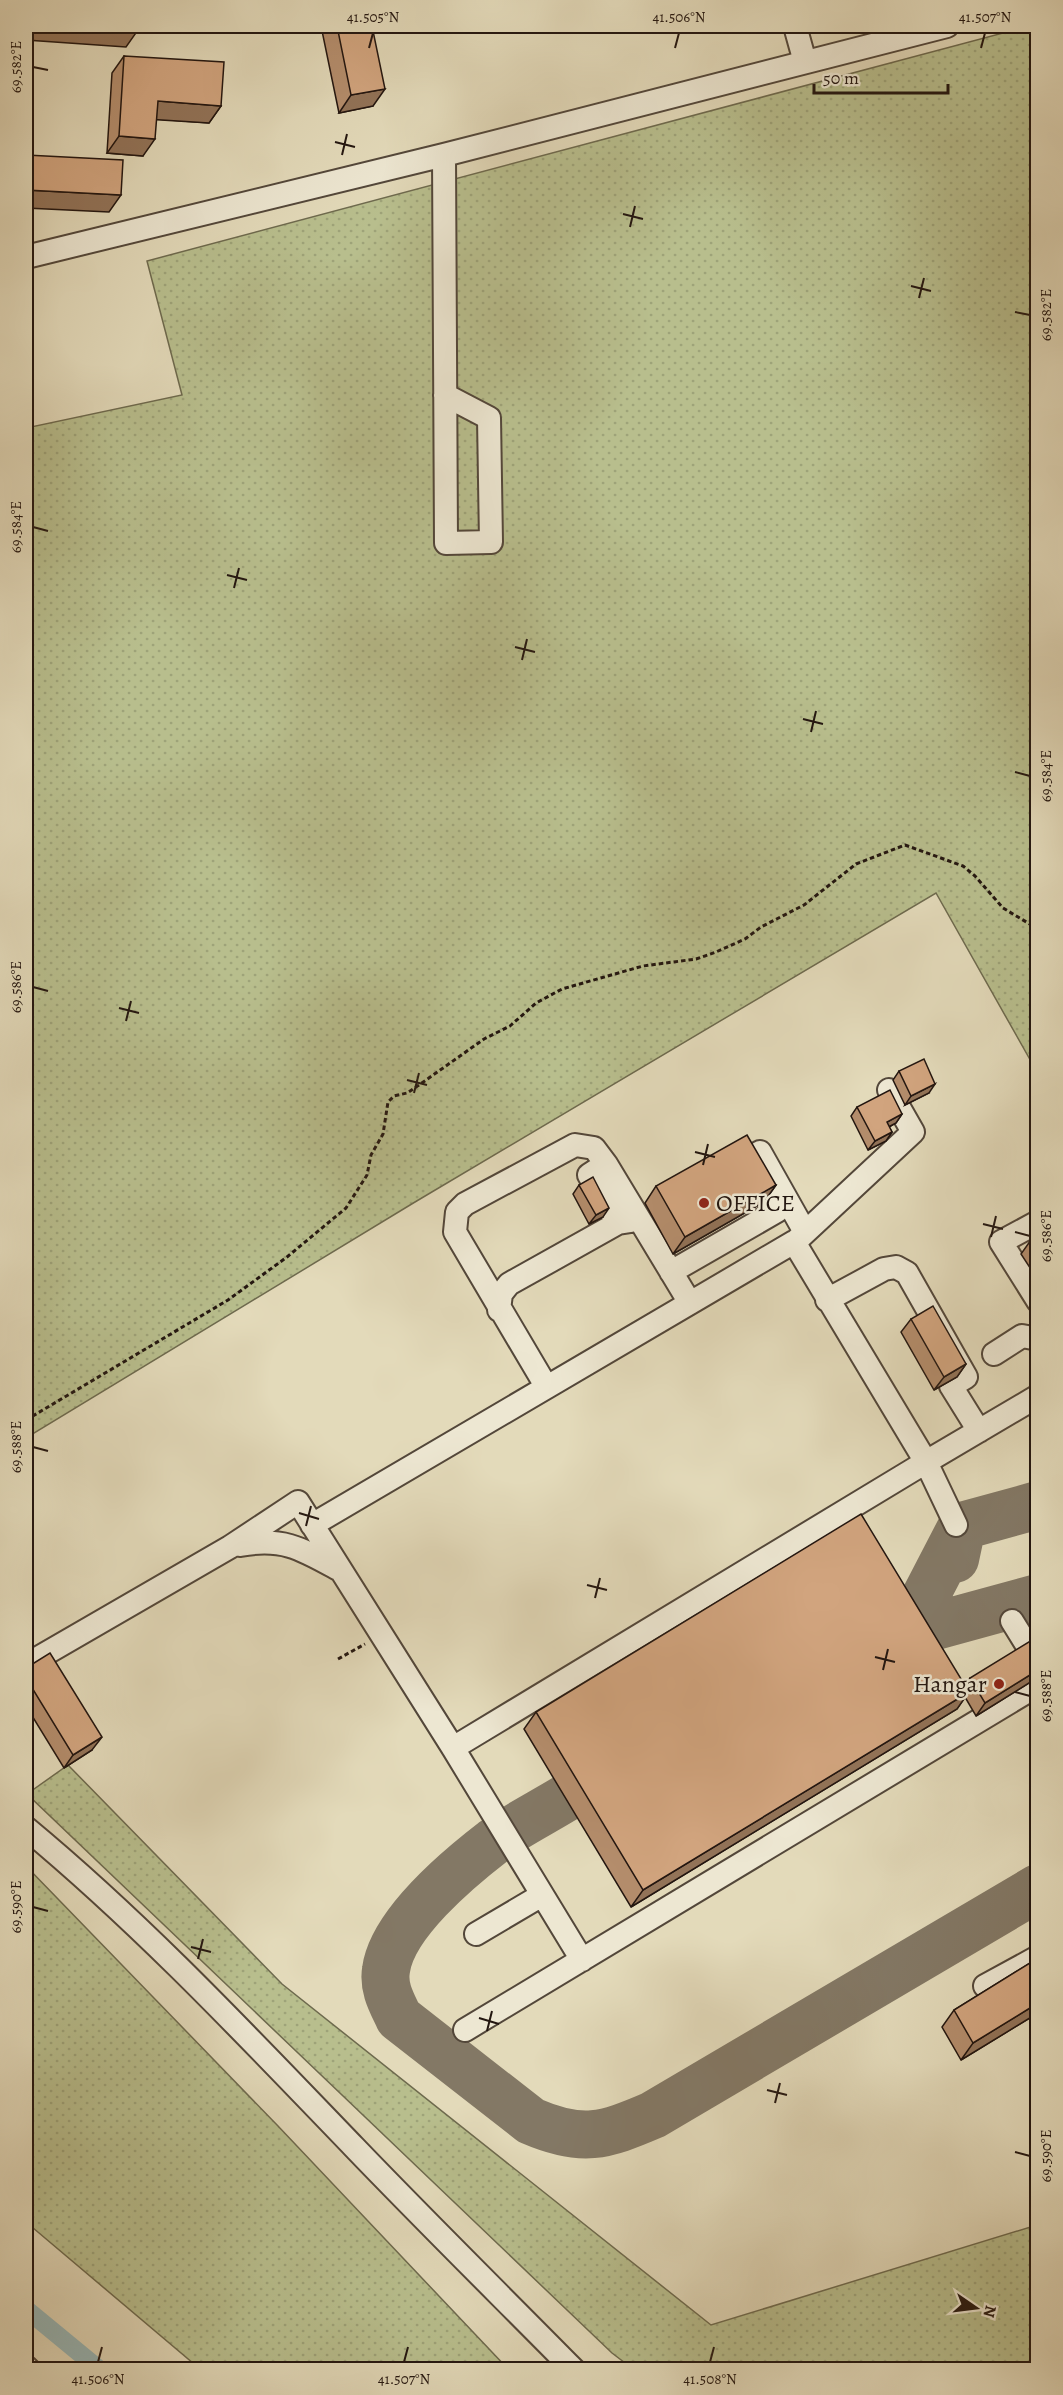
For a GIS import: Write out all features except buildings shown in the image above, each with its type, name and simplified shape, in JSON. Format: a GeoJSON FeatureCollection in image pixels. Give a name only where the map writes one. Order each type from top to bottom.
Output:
{"type":"FeatureCollection","features":[{"type":"Feature","properties":{"kind":"street"},"geometry":{"type":"LineString","coordinates":[[795,26],[805,62]]}},
{"type":"Feature","properties":{"kind":"street"},"geometry":{"type":"LineString","coordinates":[[26,257],[444,155],[946,26]]}},
{"type":"Feature","properties":{"kind":"street"},"geometry":{"type":"LineString","coordinates":[[444,155],[445,395],[446,543],[491,542],[489,418],[445,395]]}},
{"type":"Feature","properties":{"kind":"street"},"geometry":{"type":"LineString","coordinates":[[312,1525],[800,1237],[914,1132],[889,1090]]}},
{"type":"Feature","properties":{"kind":"street"},"geometry":{"type":"LineString","coordinates":[[546,1386],[499,1310],[455,1232],[457,1212],[465,1204],[575,1145],[594,1148],[690,1303]]}},
{"type":"Feature","properties":{"kind":"street"},"geometry":{"type":"LineString","coordinates":[[800,1237],[777,1211],[747,1161],[760,1152],[800,1237],[827,1300],[926,1462],[956,1525]]}},
{"type":"Feature","properties":{"kind":"street"},"geometry":{"type":"LineString","coordinates":[[606,1164],[589,1175],[618,1223]]}},
{"type":"Feature","properties":{"kind":"street"},"geometry":{"type":"LineString","coordinates":[[671,1272],[777,1211]]}},
{"type":"Feature","properties":{"kind":"street"},"geometry":{"type":"LineString","coordinates":[[499,1310],[501,1294],[509,1284],[618,1223],[631,1221],[645,1228]]}},
{"type":"Feature","properties":{"kind":"street"},"geometry":{"type":"LineString","coordinates":[[1038,1222],[1001,1242],[1038,1301]]}},
{"type":"Feature","properties":{"kind":"street"},"geometry":{"type":"LineString","coordinates":[[742,1231],[759,1263]]}},
{"type":"Feature","properties":{"kind":"street"},"geometry":{"type":"LineString","coordinates":[[827,1300],[884,1269],[896,1267],[908,1273],[966,1377],[951,1386],[979,1431]]}},
{"type":"Feature","properties":{"kind":"street"},"geometry":{"type":"LineString","coordinates":[[994,1354],[1022,1336],[1038,1339]]}},
{"type":"Feature","properties":{"kind":"street"},"geometry":{"type":"LineString","coordinates":[[453,1748],[1038,1396]]}},
{"type":"Feature","properties":{"kind":"street"},"geometry":{"type":"LineString","coordinates":[[26,1665],[230,1547],[298,1502],[453,1748],[582,1960]]}},
{"type":"Feature","properties":{"kind":"street"},"geometry":{"type":"LineString","coordinates":[[230,1547],[266,1540],[300,1548],[340,1570]]}},
{"type":"Feature","properties":{"kind":"street"},"geometry":{"type":"LineString","coordinates":[[1012,1621],[1038,1663]]}},
{"type":"Feature","properties":{"kind":"street"},"geometry":{"type":"LineString","coordinates":[[465,2030],[1038,1685]]}},
{"type":"Feature","properties":{"kind":"street"},"geometry":{"type":"LineString","coordinates":[[26,1828],[78,1871],[281,2070],[574,2370]]}},
{"type":"Feature","properties":{"kind":"street"},"geometry":{"type":"LineString","coordinates":[[476,1934],[542,1895]]}},
{"type":"Feature","properties":{"kind":"street"},"geometry":{"type":"LineString","coordinates":[[985,1986],[1038,1957]]}},
{"type":"Feature","properties":{"kind":"street"},"geometry":{"type":"LineString","coordinates":[[26,2367],[29,2370]]}},
{"type":"Feature","properties":{"kind":"path"},"geometry":{"type":"LineString","coordinates":[[26,1420],[228,1300],[287,1257],[346,1208],[358,1192],[367,1175],[371,1155],[383,1134],[388,1102],[394,1096],[406,1093],[420,1085],[430,1075],[460,1059],[484,1039],[510,1026],[536,1004],[562,989],[643,966],[696,959],[716,952],[745,939],[760,927],[804,905],[856,864],[905,845],[963,866],[1003,908],[1038,928]]}},
{"type":"Feature","properties":{"kind":"path"},"geometry":{"type":"LineString","coordinates":[[338,1659],[365,1645],[359,1635]]}},
{"type":"Feature","properties":{"kind":"green space"},"geometry":{"type":"Polygon","coordinates":[[[1029,26],[1037,26],[1037,1072],[936,893],[415,1202],[26,1438],[26,428],[182,395],[147,261],[1029,26]]]}},
{"type":"Feature","properties":{"kind":"green space"},"geometry":{"type":"Polygon","coordinates":[[[1037,1609],[1037,1643],[1029,1630],[1034,1610],[1037,1609]]]}},
{"type":"Feature","properties":{"kind":"green space"},"geometry":{"type":"Polygon","coordinates":[[[68,1765],[282,1984],[711,2325],[1037,2225],[1037,2369],[633,2369],[612,2353],[27,1794],[68,1765]]]}},
{"type":"Feature","properties":{"kind":"green space"},"geometry":{"type":"Polygon","coordinates":[[[26,1866],[278,2126],[508,2369],[200,2369],[26,2222],[26,1866]]]}},
{"type":"Feature","properties":{"kind":"waterway"},"geometry":{"type":"LineString","coordinates":[[26,2309],[100,2370]]}},
{"type":"Feature","properties":{"kind":"taxiway"},"geometry":{"type":"LineString","coordinates":[[955,1559],[962,1526],[1038,1505]]}},
{"type":"Feature","properties":{"kind":"taxiway"},"geometry":{"type":"LineString","coordinates":[[962,1526],[906,1634],[1038,1598]]}},
{"type":"Feature","properties":{"kind":"taxiway"},"geometry":{"type":"LineString","coordinates":[[564,1799],[493,1842],[445,1882],[413,1916],[400,1934],[391,1952],[385,1977],[389,1995],[399,2018],[531,2121],[565,2132],[579,2134],[606,2132],[653,2115],[1038,1888]]}},
{"type":"Feature","properties":{"kind":"place","name":"OFFICE"},"geometry":{"type":"Point","coordinates":[704,1203]}},
{"type":"Feature","properties":{"kind":"place","name":"Hangar"},"geometry":{"type":"Point","coordinates":[999,1684]}}]}
